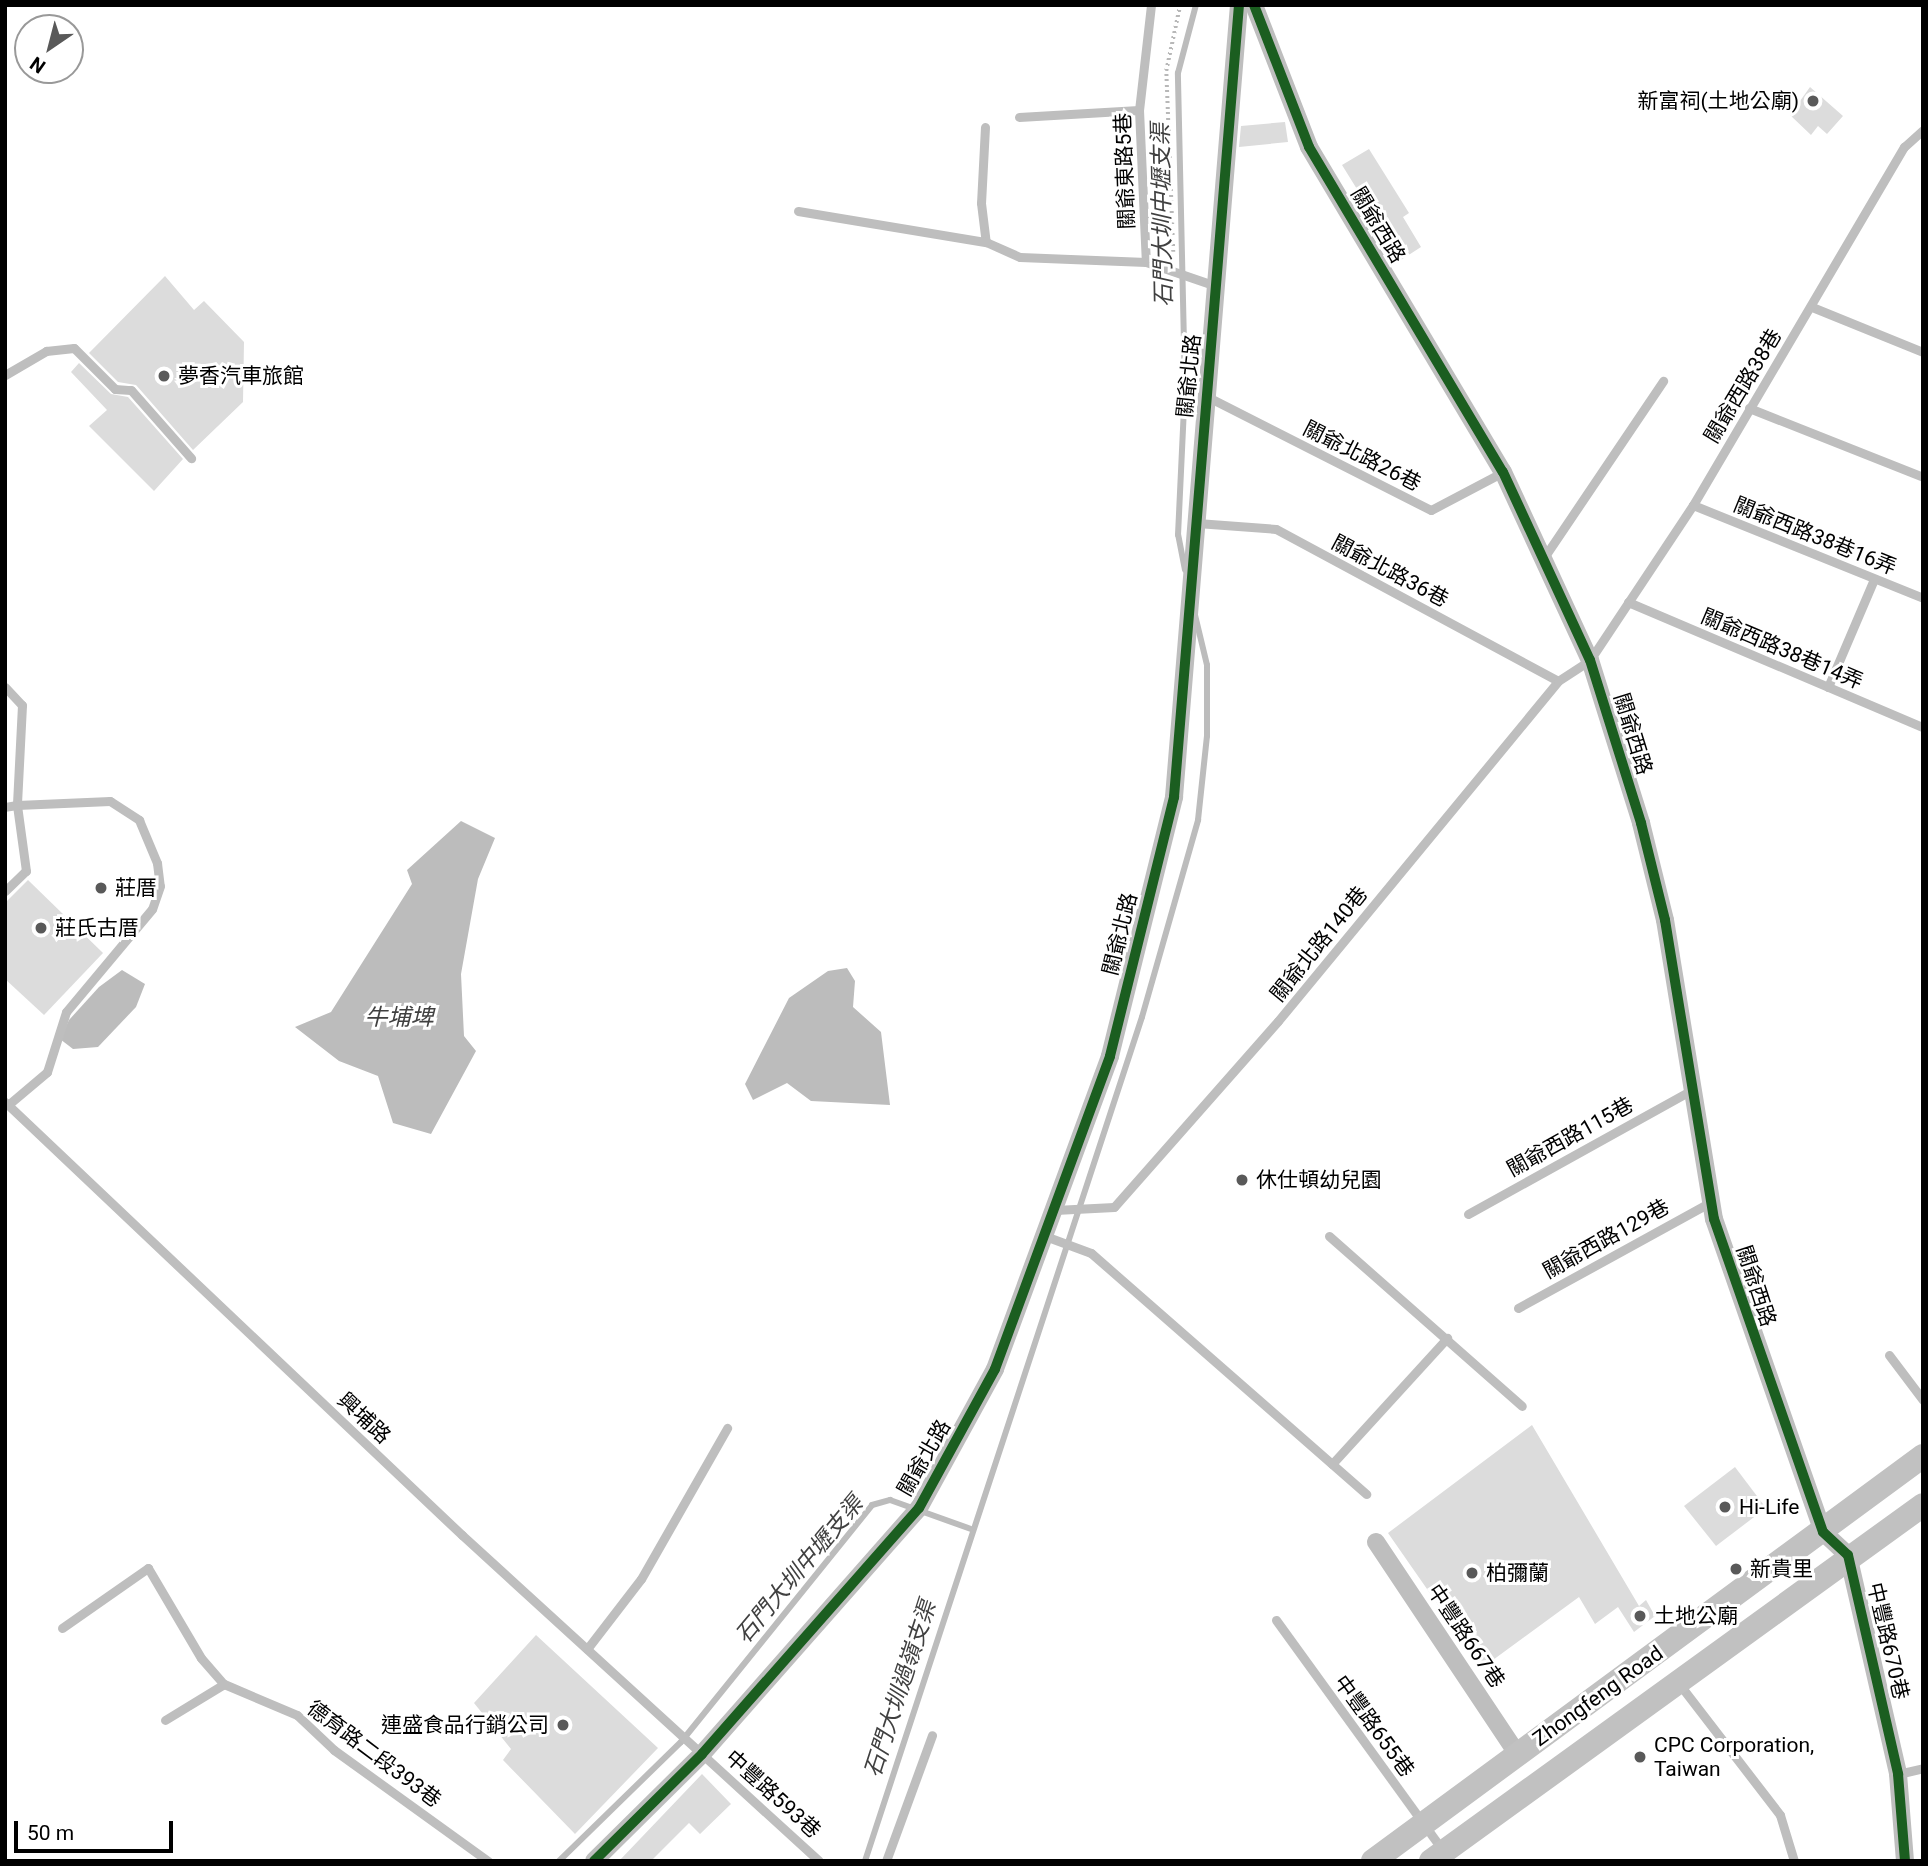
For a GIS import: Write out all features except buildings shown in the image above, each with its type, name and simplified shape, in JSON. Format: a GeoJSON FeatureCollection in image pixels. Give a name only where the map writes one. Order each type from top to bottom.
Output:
{"type":"FeatureCollection","features":[{"type":"Feature","properties":{"kind":"main road","name":"Zhongfeng Road"},"geometry":{"type":"LineString","coordinates":[[1373,1861],[1923,1456]]}},
{"type":"Feature","properties":{"kind":"main road","name":"Zhongfeng Road"},"geometry":{"type":"LineString","coordinates":[[1438,1856],[1848,1555],[1923,1505]]}},
{"type":"Feature","properties":{"kind":"street","name":"關爺北路"},"geometry":{"type":"LineString","coordinates":[[594,1861],[702,1754],[919,1508],[995,1369],[1110,1056],[1174,796],[1239,5]]}},
{"type":"Feature","properties":{"kind":"street","name":"關爺西路"},"geometry":{"type":"LineString","coordinates":[[1254,5],[1309,147],[1503,472],[1590,660],[1641,823],[1665,920],[1690,1091],[1711,1202],[1760,1360],[1823,1531]]}},
{"type":"Feature","properties":{"kind":"street"},"geometry":{"type":"LineString","coordinates":[[1823,1531],[1848,1555]]}},
{"type":"Feature","properties":{"kind":"street","name":"中豐路667巷"},"geometry":{"type":"LineString","coordinates":[[1376,1542],[1518,1755]]}},
{"type":"Feature","properties":{"kind":"street","name":"中豐路670巷"},"geometry":{"type":"LineString","coordinates":[[1848,1555],[1898,1774],[1905,1861]]}},
{"type":"Feature","properties":{"kind":"lane","name":"關爺東路5巷"},"geometry":{"type":"LineString","coordinates":[[1146,262],[1139,110],[1151,5]]}},
{"type":"Feature","properties":{"kind":"lane"},"geometry":{"type":"LineString","coordinates":[[1018,117],[1139,110]]}},
{"type":"Feature","properties":{"kind":"lane"},"geometry":{"type":"LineString","coordinates":[[985,127],[981,203],[986,242]]}},
{"type":"Feature","properties":{"kind":"lane","name":"關爺西路38巷"},"geometry":{"type":"LineString","coordinates":[[1590,660],[1693,505],[1904,147],[1923,130]]}},
{"type":"Feature","properties":{"kind":"lane"},"geometry":{"type":"LineString","coordinates":[[798,211],[986,242],[1020,257],[1146,262],[1216,286]]}},
{"type":"Feature","properties":{"kind":"lane"},"geometry":{"type":"LineString","coordinates":[[1812,307],[1923,352]]}},
{"type":"Feature","properties":{"kind":"lane"},"geometry":{"type":"LineString","coordinates":[[5,375],[47,351],[74,348],[116,389],[131,390],[191,458]]}},
{"type":"Feature","properties":{"kind":"lane"},"geometry":{"type":"LineString","coordinates":[[1543,559],[1663,381]]}},
{"type":"Feature","properties":{"kind":"lane","name":"關爺北路26巷"},"geometry":{"type":"LineString","coordinates":[[1205,396],[1431,510],[1503,472]]}},
{"type":"Feature","properties":{"kind":"lane"},"geometry":{"type":"LineString","coordinates":[[1749,408],[1923,477]]}},
{"type":"Feature","properties":{"kind":"lane","name":"關爺西路38巷16弄"},"geometry":{"type":"LineString","coordinates":[[1693,505],[1923,598]]}},
{"type":"Feature","properties":{"kind":"lane","name":"關爺北路36巷"},"geometry":{"type":"LineString","coordinates":[[1197,523],[1276,529],[1558,681]]}},
{"type":"Feature","properties":{"kind":"lane"},"geometry":{"type":"LineString","coordinates":[[1828,687],[1874,579]]}},
{"type":"Feature","properties":{"kind":"lane","name":"關爺西路38巷14弄"},"geometry":{"type":"LineString","coordinates":[[1628,602],[1923,727]]}},
{"type":"Feature","properties":{"kind":"lane","name":"關爺北路140巷"},"geometry":{"type":"LineString","coordinates":[[1055,1210],[1114,1207],[1278,1021],[1558,681],[1590,660]]}},
{"type":"Feature","properties":{"kind":"lane"},"geometry":{"type":"LineString","coordinates":[[5,687],[22,705],[18,805],[26,871],[5,891]]}},
{"type":"Feature","properties":{"kind":"lane"},"geometry":{"type":"LineString","coordinates":[[5,807],[110,801],[139,820],[157,863],[160,886],[152,909],[66,1012],[47,1072],[7,1103]]}},
{"type":"Feature","properties":{"kind":"lane","name":"關爺西路115巷"},"geometry":{"type":"LineString","coordinates":[[1468,1214],[1690,1091]]}},
{"type":"Feature","properties":{"kind":"lane","name":"興埔路"},"geometry":{"type":"LineString","coordinates":[[7,1103],[702,1754]]}},
{"type":"Feature","properties":{"kind":"lane","name":"關爺西路129巷"},"geometry":{"type":"LineString","coordinates":[[1518,1308],[1711,1202]]}},
{"type":"Feature","properties":{"kind":"lane"},"geometry":{"type":"LineString","coordinates":[[1045,1236],[1091,1253],[1366,1494]]}},
{"type":"Feature","properties":{"kind":"lane"},"geometry":{"type":"LineString","coordinates":[[1329,1236],[1522,1406]]}},
{"type":"Feature","properties":{"kind":"lane"},"geometry":{"type":"LineString","coordinates":[[1332,1464],[1447,1338]]}},
{"type":"Feature","properties":{"kind":"lane"},"geometry":{"type":"LineString","coordinates":[[1889,1355],[1923,1400]]}},
{"type":"Feature","properties":{"kind":"lane"},"geometry":{"type":"LineString","coordinates":[[587,1649],[640,1579],[727,1429]]}},
{"type":"Feature","properties":{"kind":"lane","name":"德育路二段393巷"},"geometry":{"type":"LineString","coordinates":[[62,1628],[148,1568],[201,1658],[225,1684],[297,1715],[334,1750],[488,1861]]}},
{"type":"Feature","properties":{"kind":"lane","name":"中豐路655巷"},"geometry":{"type":"LineString","coordinates":[[1276,1620],[1423,1824],[1438,1856]]}},
{"type":"Feature","properties":{"kind":"lane"},"geometry":{"type":"LineString","coordinates":[[1677,1680],[1780,1815],[1794,1861]]}},
{"type":"Feature","properties":{"kind":"lane"},"geometry":{"type":"LineString","coordinates":[[164,1720],[225,1684]]}},
{"type":"Feature","properties":{"kind":"lane"},"geometry":{"type":"LineString","coordinates":[[886,1861],[932,1735]]}},
{"type":"Feature","properties":{"kind":"lane","name":"中豐路593巷"},"geometry":{"type":"LineString","coordinates":[[702,1754],[819,1861]]}},
{"type":"Feature","properties":{"kind":"lane"},"geometry":{"type":"LineString","coordinates":[[1898,1774],[1923,1768]]}},
{"type":"Feature","properties":{"kind":"path"},"geometry":{"type":"LineString","coordinates":[[1173,252],[1166,71],[1180,5]]}},
{"type":"Feature","properties":{"kind":"water","name":"牛埔埤"},"geometry":{"type":"Polygon","coordinates":[[[461,821],[495,838],[478,879],[461,974],[464,1036],[476,1051],[431,1134],[393,1123],[378,1076],[339,1061],[295,1027],[331,1012],[412,884],[407,870],[461,821]]]}},
{"type":"Feature","properties":{"kind":"water"},"geometry":{"type":"Polygon","coordinates":[[[847,968],[855,981],[853,1007],[881,1032],[890,1105],[811,1101],[787,1083],[753,1100],[745,1084],[789,998],[828,971],[847,968]]]}},
{"type":"Feature","properties":{"kind":"water"},"geometry":{"type":"Polygon","coordinates":[[[122,970],[145,984],[136,1007],[98,1047],[73,1049],[60,1039],[69,1020],[99,987],[122,970]]]}},
{"type":"Feature","properties":{"kind":"waterway","name":"石門大圳中壢支渠"},"geometry":{"type":"LineString","coordinates":[[1185,570],[1178,535],[1185,388],[1178,73],[1196,5]]}},
{"type":"Feature","properties":{"kind":"waterway","name":"石門大圳中壢支渠"},"geometry":{"type":"LineString","coordinates":[[865,1861],[1142,1017],[1198,820],[1207,736],[1207,665],[1195,615]]}},
{"type":"Feature","properties":{"kind":"waterway","name":"石門大圳中壢支渠"},"geometry":{"type":"LineString","coordinates":[[559,1861],[681,1742],[872,1505],[890,1500],[971,1529]]}},
{"type":"Feature","properties":{"kind":"cycle path"},"geometry":{"type":"LineString","coordinates":[[594,1861],[702,1754],[919,1508],[995,1369],[1110,1056],[1174,797],[1239,5]]}},
{"type":"Feature","properties":{"kind":"cycle path"},"geometry":{"type":"LineString","coordinates":[[1254,5],[1309,147],[1503,472],[1590,660],[1641,823],[1665,920],[1714,1219],[1823,1532],[1848,1555],[1898,1774],[1905,1861]]}},
{"type":"Feature","properties":{"kind":"place","name":"新富祠(土地公廟)"},"geometry":{"type":"Point","coordinates":[1813,101]}},
{"type":"Feature","properties":{"kind":"place","name":"夢香汽車旅館"},"geometry":{"type":"Point","coordinates":[164,376]}},
{"type":"Feature","properties":{"kind":"place","name":"莊厝"},"geometry":{"type":"Point","coordinates":[101,888]}},
{"type":"Feature","properties":{"kind":"place","name":"莊氏古厝"},"geometry":{"type":"Point","coordinates":[41,928]}},
{"type":"Feature","properties":{"kind":"place","name":"休仕頓幼兒園"},"geometry":{"type":"Point","coordinates":[1242,1180]}},
{"type":"Feature","properties":{"kind":"place","name":"Hi-Life"},"geometry":{"type":"Point","coordinates":[1725,1507]}},
{"type":"Feature","properties":{"kind":"place","name":"新貴里"},"geometry":{"type":"Point","coordinates":[1736,1569]}},
{"type":"Feature","properties":{"kind":"place","name":"柏彌蘭"},"geometry":{"type":"Point","coordinates":[1472,1573]}},
{"type":"Feature","properties":{"kind":"place","name":"土地公廟"},"geometry":{"type":"Point","coordinates":[1640,1616]}},
{"type":"Feature","properties":{"kind":"place","name":"連盛食品行銷公司"},"geometry":{"type":"Point","coordinates":[563,1725]}},
{"type":"Feature","properties":{"kind":"place","name":"CPC Corporation, Taiwan"},"geometry":{"type":"Point","coordinates":[1640,1757]}},
{"type":"Feature","properties":{"kind":"water label","name":"石門大圳過嶺支渠"},"geometry":{"type":"Point","coordinates":[901,1689]}}]}
